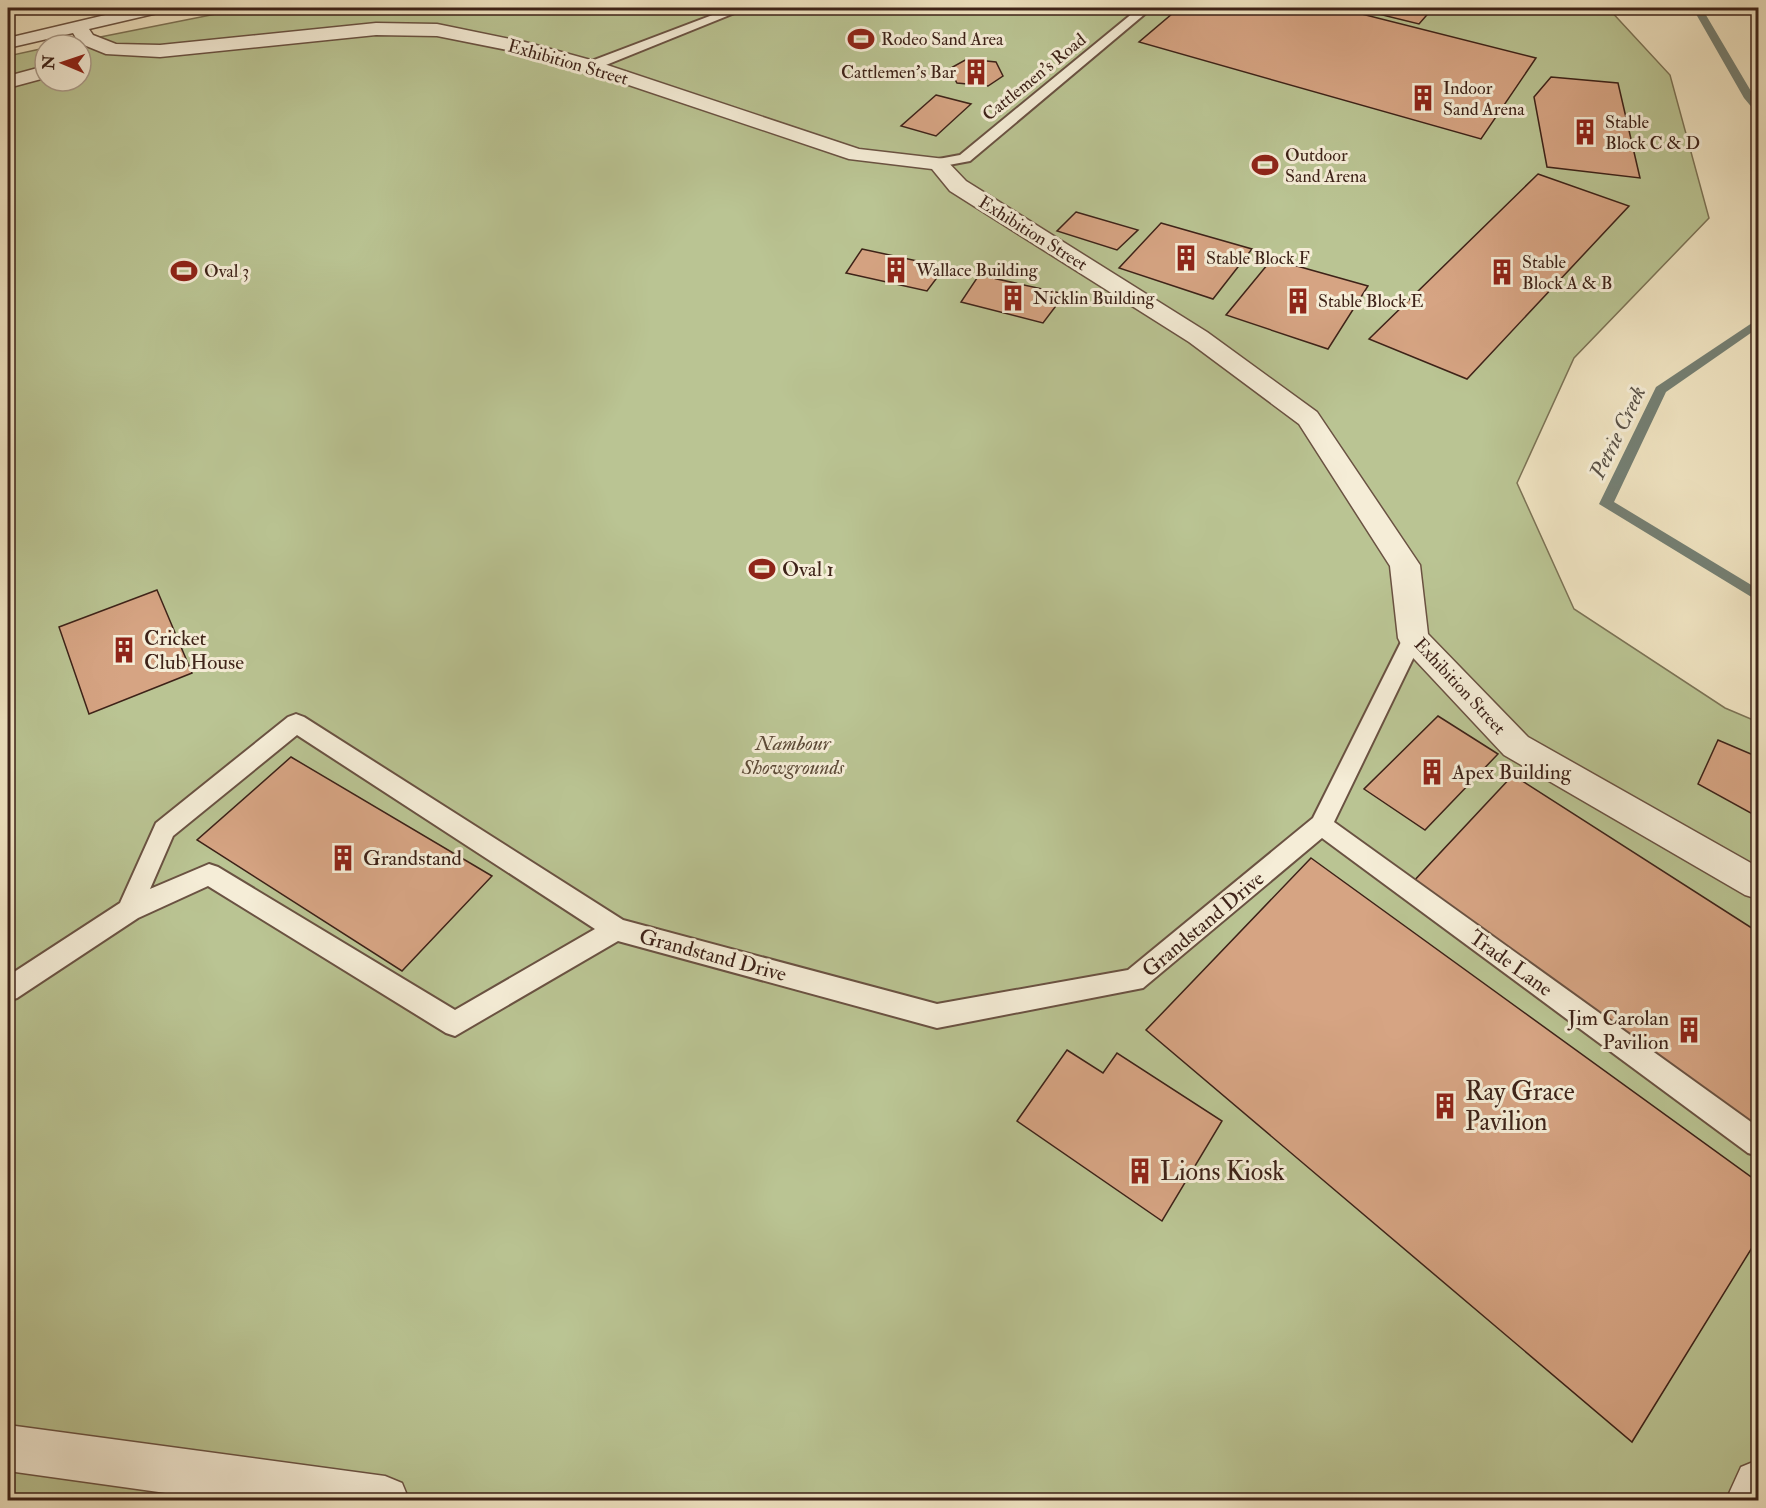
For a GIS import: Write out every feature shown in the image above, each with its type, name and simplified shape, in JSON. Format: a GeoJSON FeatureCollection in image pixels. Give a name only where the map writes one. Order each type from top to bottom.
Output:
{"type":"FeatureCollection","features":[{"type":"Feature","properties":{"kind":"street"},"geometry":{"type":"LineString","coordinates":[[8,43],[156,8]]}},
{"type":"Feature","properties":{"kind":"street"},"geometry":{"type":"LineString","coordinates":[[8,32],[113,17]]}},
{"type":"Feature","properties":{"kind":"street","name":"Exhibition Street"},"geometry":{"type":"LineString","coordinates":[[77,26],[86,39],[113,50],[160,51],[376,29],[437,30],[525,48],[591,66],[856,155],[938,163],[958,186],[1198,337],[1308,418],[1405,565],[1413,638],[1516,746],[1758,884]]}},
{"type":"Feature","properties":{"kind":"street"},"geometry":{"type":"LineString","coordinates":[[93,58],[113,50]]}},
{"type":"Feature","properties":{"kind":"street"},"geometry":{"type":"LineString","coordinates":[[8,82],[33,75]]}},
{"type":"Feature","properties":{"kind":"street"},"geometry":{"type":"LineString","coordinates":[[8,1448],[385,1500]]}},
{"type":"Feature","properties":{"kind":"street"},"geometry":{"type":"LineString","coordinates":[[1750,1500],[1758,1484]]}},
{"type":"Feature","properties":{"kind":"lane"},"geometry":{"type":"LineString","coordinates":[[591,66],[741,8]]}},
{"type":"Feature","properties":{"kind":"lane","name":"Cattlemen's Road"},"geometry":{"type":"LineString","coordinates":[[938,163],[965,158],[1146,8]]}},
{"type":"Feature","properties":{"kind":"lane","name":"Grandstand Drive"},"geometry":{"type":"LineString","coordinates":[[129,910],[164,830],[296,723],[616,929],[937,1016],[1134,980],[1322,825],[1413,638]]}},
{"type":"Feature","properties":{"kind":"lane","name":"Trade Lane"},"geometry":{"type":"LineString","coordinates":[[1322,825],[1758,1143]]}},
{"type":"Feature","properties":{"kind":"lane"},"geometry":{"type":"LineString","coordinates":[[8,990],[129,910],[209,874],[455,1024],[616,929]]}},
{"type":"Feature","properties":{"kind":"green space","name":"Nambour Showgrounds"},"geometry":{"type":"Polygon","coordinates":[[[246,8],[1608,8],[1670,75],[1709,218],[1574,358],[1517,483],[1574,609],[1725,708],[1758,722],[1758,1500],[8,1500],[8,56],[33,51],[33,93],[93,93],[93,38],[246,8]]]}},
{"type":"Feature","properties":{"kind":"building","name":"Indoor Sand Arena"},"geometry":{"type":"Polygon","coordinates":[[[1179,8],[1338,8],[1536,58],[1481,139],[1139,42],[1179,8]]]}},
{"type":"Feature","properties":{"kind":"building"},"geometry":{"type":"Polygon","coordinates":[[[1354,8],[1433,8],[1419,24],[1354,8]]]}},
{"type":"Feature","properties":{"kind":"building","name":"Cattlemen's Bar"},"geometry":{"type":"Polygon","coordinates":[[[967,59],[996,62],[1003,76],[988,86],[957,83],[949,69],[967,59]]]}},
{"type":"Feature","properties":{"kind":"building","name":"Stable Block C & D"},"geometry":{"type":"Polygon","coordinates":[[[1551,77],[1618,83],[1640,178],[1547,167],[1534,97],[1551,77]]]}},
{"type":"Feature","properties":{"kind":"building"},"geometry":{"type":"Polygon","coordinates":[[[936,95],[971,104],[936,136],[901,126],[936,95]]]}},
{"type":"Feature","properties":{"kind":"building","name":"Stable Block A & B"},"geometry":{"type":"Polygon","coordinates":[[[1538,174],[1629,206],[1467,379],[1369,339],[1538,174]]]}},
{"type":"Feature","properties":{"kind":"building"},"geometry":{"type":"Polygon","coordinates":[[[1076,212],[1138,230],[1117,250],[1057,231],[1076,212]]]}},
{"type":"Feature","properties":{"kind":"building","name":"Stable Block F"},"geometry":{"type":"Polygon","coordinates":[[[1161,223],[1252,249],[1213,299],[1119,268],[1161,223]]]}},
{"type":"Feature","properties":{"kind":"building","name":"Wallace Building"},"geometry":{"type":"Polygon","coordinates":[[[862,249],[945,267],[927,291],[846,273],[862,249]]]}},
{"type":"Feature","properties":{"kind":"building","name":"Stable Block E"},"geometry":{"type":"Polygon","coordinates":[[[1272,259],[1368,286],[1328,349],[1226,315],[1272,259]]]}},
{"type":"Feature","properties":{"kind":"building","name":"Nicklin Building"},"geometry":{"type":"Polygon","coordinates":[[[979,275],[1065,294],[1043,323],[961,302],[979,275]]]}},
{"type":"Feature","properties":{"kind":"building","name":"Cricket Club House"},"geometry":{"type":"Polygon","coordinates":[[[157,590],[192,673],[89,714],[59,627],[157,590]]]}},
{"type":"Feature","properties":{"kind":"building","name":"Apex Building"},"geometry":{"type":"Polygon","coordinates":[[[1438,716],[1498,754],[1425,830],[1364,789],[1438,716]]]}},
{"type":"Feature","properties":{"kind":"building"},"geometry":{"type":"Polygon","coordinates":[[[1718,740],[1758,757],[1758,817],[1698,784],[1718,740]]]}},
{"type":"Feature","properties":{"kind":"building","name":"Grandstand"},"geometry":{"type":"Polygon","coordinates":[[[291,757],[492,876],[402,971],[197,840],[291,757]]]}},
{"type":"Feature","properties":{"kind":"building","name":"Jim Carolan Pavilion"},"geometry":{"type":"Polygon","coordinates":[[[1513,775],[1758,932],[1758,1128],[1412,883],[1513,775]]]}},
{"type":"Feature","properties":{"kind":"building","name":"Ray Grace Pavilion"},"geometry":{"type":"Polygon","coordinates":[[[1311,858],[1758,1182],[1758,1238],[1632,1442],[1146,1030],[1311,858]]]}},
{"type":"Feature","properties":{"kind":"building","name":"Lions Kiosk"},"geometry":{"type":"Polygon","coordinates":[[[1067,1050],[1103,1073],[1117,1053],[1222,1121],[1162,1221],[1017,1121],[1067,1050]]]}},
{"type":"Feature","properties":{"kind":"waterway","name":"Petrie Creek"},"geometry":{"type":"LineString","coordinates":[[1691,8],[1700,12],[1749,98],[1758,108]]}},
{"type":"Feature","properties":{"kind":"waterway","name":"Petrie Creek"},"geometry":{"type":"LineString","coordinates":[[1758,323],[1661,390],[1606,504],[1758,596]]}},
{"type":"Feature","properties":{"kind":"place","name":"Rodeo Sand Area"},"geometry":{"type":"Point","coordinates":[861,39]}},
{"type":"Feature","properties":{"kind":"place","name":"Cattlemen's Bar"},"geometry":{"type":"Point","coordinates":[976,72]}},
{"type":"Feature","properties":{"kind":"place","name":"Indoor Sand Arena"},"geometry":{"type":"Point","coordinates":[1423,98]}},
{"type":"Feature","properties":{"kind":"place","name":"Stable Block C & D"},"geometry":{"type":"Point","coordinates":[1585,132]}},
{"type":"Feature","properties":{"kind":"place","name":"Outdoor Sand Arena"},"geometry":{"type":"Point","coordinates":[1265,165]}},
{"type":"Feature","properties":{"kind":"place","name":"Stable Block F"},"geometry":{"type":"Point","coordinates":[1186,258]}},
{"type":"Feature","properties":{"kind":"place","name":"Wallace Building"},"geometry":{"type":"Point","coordinates":[896,270]}},
{"type":"Feature","properties":{"kind":"place","name":"Oval 3"},"geometry":{"type":"Point","coordinates":[184,271]}},
{"type":"Feature","properties":{"kind":"place","name":"Stable Block A & B"},"geometry":{"type":"Point","coordinates":[1502,272]}},
{"type":"Feature","properties":{"kind":"place","name":"Nicklin Building"},"geometry":{"type":"Point","coordinates":[1013,298]}},
{"type":"Feature","properties":{"kind":"place","name":"Stable Block E"},"geometry":{"type":"Point","coordinates":[1298,301]}},
{"type":"Feature","properties":{"kind":"place","name":"Oval 1"},"geometry":{"type":"Point","coordinates":[762,569]}},
{"type":"Feature","properties":{"kind":"place","name":"Cricket Club House"},"geometry":{"type":"Point","coordinates":[124,650]}},
{"type":"Feature","properties":{"kind":"place","name":"Apex Building"},"geometry":{"type":"Point","coordinates":[1432,772]}},
{"type":"Feature","properties":{"kind":"place","name":"Grandstand"},"geometry":{"type":"Point","coordinates":[343,858]}},
{"type":"Feature","properties":{"kind":"place","name":"Jim Carolan Pavilion"},"geometry":{"type":"Point","coordinates":[1689,1030]}},
{"type":"Feature","properties":{"kind":"place","name":"Ray Grace Pavilion"},"geometry":{"type":"Point","coordinates":[1445,1106]}},
{"type":"Feature","properties":{"kind":"place","name":"Lions Kiosk"},"geometry":{"type":"Point","coordinates":[1140,1171]}}]}
